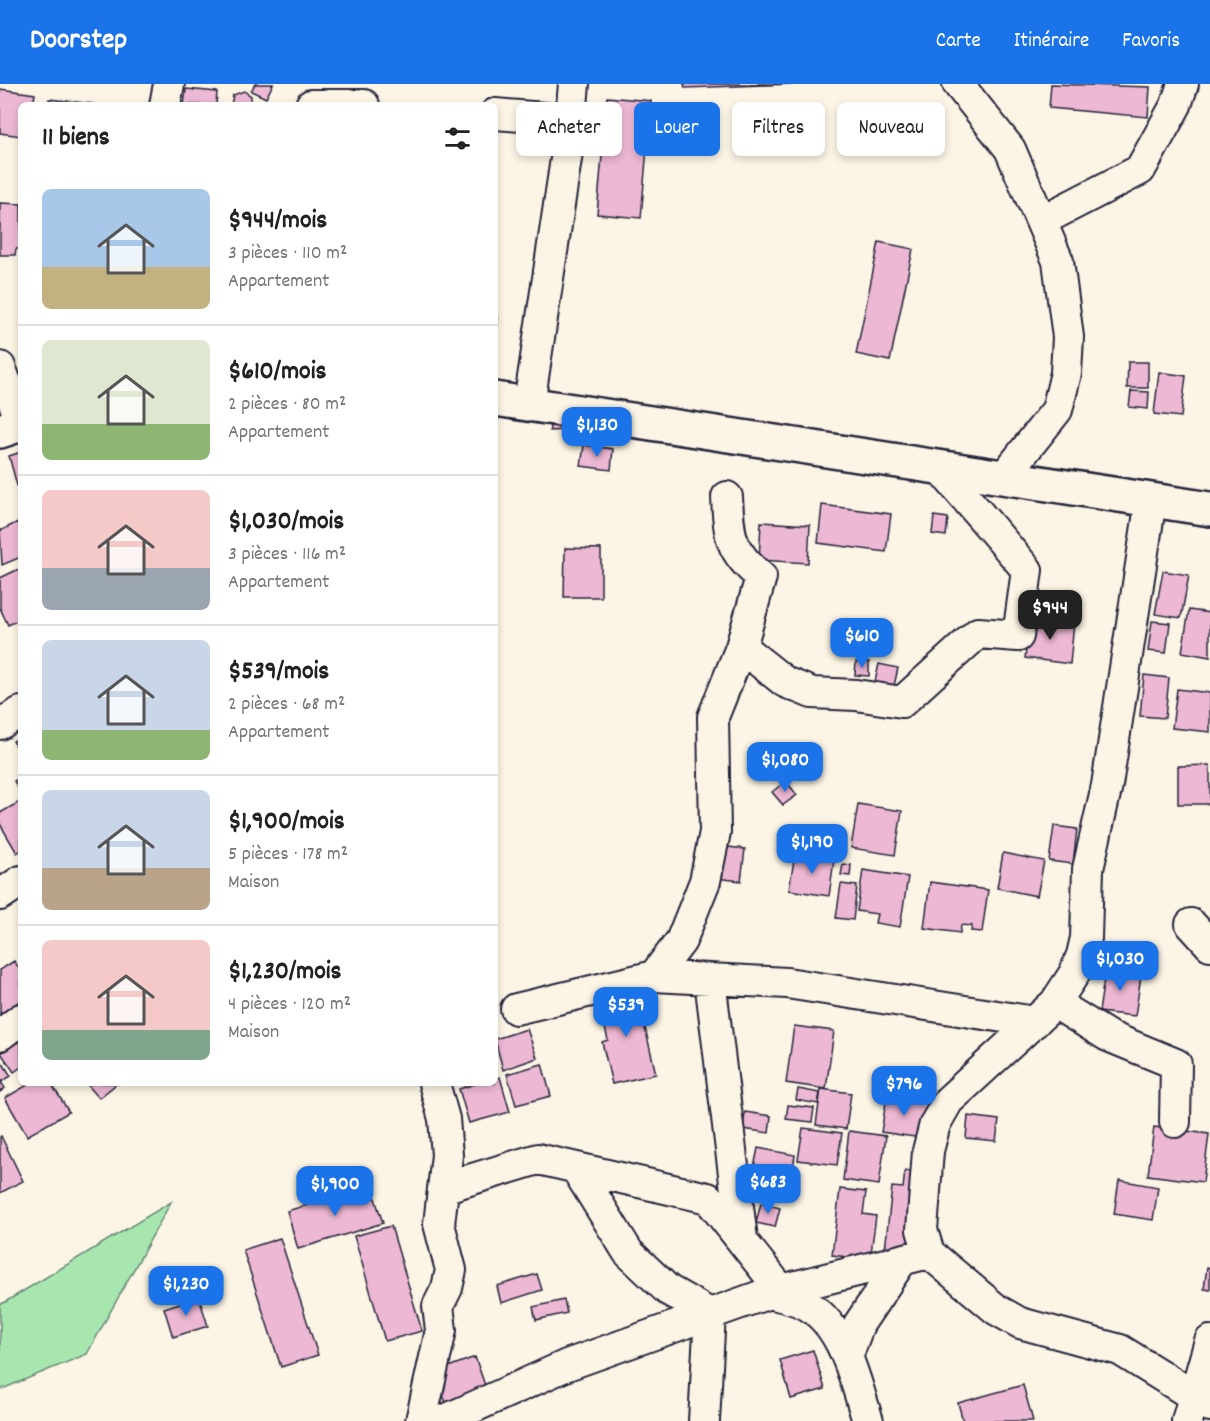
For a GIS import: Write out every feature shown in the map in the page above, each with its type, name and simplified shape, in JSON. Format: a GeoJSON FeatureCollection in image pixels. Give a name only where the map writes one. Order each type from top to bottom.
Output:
{"type":"FeatureCollection","features":[{"type":"Feature","properties":{"kind":"street"},"geometry":{"type":"LineString","coordinates":[[166,102],[169,84]]}},
{"type":"Feature","properties":{"kind":"street"},"geometry":{"type":"LineString","coordinates":[[323,84],[353,102]]}},
{"type":"Feature","properties":{"kind":"street"},"geometry":{"type":"LineString","coordinates":[[572,102],[574,84]]}},
{"type":"Feature","properties":{"kind":"street"},"geometry":{"type":"LineString","coordinates":[[958,84],[1010,149],[1058,261],[1068,337],[1066,373],[1057,410],[1004,478]]}},
{"type":"Feature","properties":{"kind":"street"},"geometry":{"type":"LineString","coordinates":[[1041,221],[1140,170],[1176,105],[1183,84]]}},
{"type":"Feature","properties":{"kind":"street"},"geometry":{"type":"LineString","coordinates":[[498,114],[516,116]]}},
{"type":"Feature","properties":{"kind":"street"},"geometry":{"type":"LineString","coordinates":[[529,404],[566,156]]}},
{"type":"Feature","properties":{"kind":"street"},"geometry":{"type":"LineString","coordinates":[[0,367],[18,415]]}},
{"type":"Feature","properties":{"kind":"street"},"geometry":{"type":"LineString","coordinates":[[498,399],[1210,509]]}},
{"type":"Feature","properties":{"kind":"street"},"geometry":{"type":"LineString","coordinates":[[0,431],[18,424]]}},
{"type":"Feature","properties":{"kind":"street"},"geometry":{"type":"LineString","coordinates":[[741,647],[785,682],[812,693],[856,695],[902,702],[978,633],[1018,636],[1027,570],[940,468]]}},
{"type":"Feature","properties":{"kind":"street"},"geometry":{"type":"LineString","coordinates":[[654,976],[681,941],[705,881],[715,832],[713,717],[741,647],[761,577],[740,560],[728,528],[727,497]]}},
{"type":"Feature","properties":{"kind":"street"},"geometry":{"type":"LineString","coordinates":[[847,1357],[859,1324],[916,1257],[922,1230],[928,1151],[935,1124],[948,1101],[1045,1012],[1074,974],[1086,938],[1088,868],[1107,785],[1151,500]]}},
{"type":"Feature","properties":{"kind":"street"},"geometry":{"type":"LineString","coordinates":[[0,724],[18,714]]}},
{"type":"Feature","properties":{"kind":"street"},"geometry":{"type":"LineString","coordinates":[[0,895],[18,883]]}},
{"type":"Feature","properties":{"kind":"street"},"geometry":{"type":"LineString","coordinates":[[516,1009],[654,976],[787,983],[1045,1012],[1176,1064],[1175,1122]]}},
{"type":"Feature","properties":{"kind":"street"},"geometry":{"type":"LineString","coordinates":[[710,980],[742,1240]]}},
{"type":"Feature","properties":{"kind":"street"},"geometry":{"type":"LineString","coordinates":[[0,1035],[18,1021]]}},
{"type":"Feature","properties":{"kind":"street"},"geometry":{"type":"LineString","coordinates":[[421,1421],[441,1330],[438,1306],[447,1288],[451,1270],[439,1224],[447,1155],[444,1119],[435,1086]]}},
{"type":"Feature","properties":{"kind":"street"},"geometry":{"type":"LineString","coordinates":[[443,1188],[538,1159],[708,1198],[742,1240],[775,1291],[803,1303],[829,1325],[847,1357],[868,1421]]}},
{"type":"Feature","properties":{"kind":"street"},"geometry":{"type":"LineString","coordinates":[[576,1168],[628,1252],[668,1290],[710,1314]]}},
{"type":"Feature","properties":{"kind":"street"},"geometry":{"type":"LineString","coordinates":[[443,1421],[567,1365],[775,1291],[916,1257],[1020,1323],[1120,1350],[1197,1407],[1210,1341]]}},
{"type":"Feature","properties":{"kind":"street"},"geometry":{"type":"LineString","coordinates":[[704,1421],[710,1314]]}},
{"type":"Feature","properties":{"kind":"green space"},"geometry":{"type":"Polygon","coordinates":[[[171,1202],[87,1354],[0,1390],[0,1305],[171,1202]]]}},
{"type":"Feature","properties":{"kind":"building"},"geometry":{"type":"Polygon","coordinates":[[[255,84],[273,84],[266,98],[251,91],[255,84]]]}},
{"type":"Feature","properties":{"kind":"building"},"geometry":{"type":"Polygon","coordinates":[[[684,84],[792,84],[685,88],[684,84]]]}},
{"type":"Feature","properties":{"kind":"building"},"geometry":{"type":"Polygon","coordinates":[[[1051,84],[1150,87],[1148,117],[1049,108],[1051,84]]]}},
{"type":"Feature","properties":{"kind":"building"},"geometry":{"type":"Polygon","coordinates":[[[0,89],[35,94],[34,102],[18,102],[18,136],[0,133],[0,89]]]}},
{"type":"Feature","properties":{"kind":"building"},"geometry":{"type":"Polygon","coordinates":[[[186,89],[217,92],[216,102],[184,102],[186,89]]]}},
{"type":"Feature","properties":{"kind":"building"},"geometry":{"type":"Polygon","coordinates":[[[244,91],[251,96],[251,102],[232,102],[233,95],[244,91]]]}},
{"type":"Feature","properties":{"kind":"building"},"geometry":{"type":"Polygon","coordinates":[[[607,97],[651,101],[634,102],[634,156],[646,156],[641,218],[597,214],[602,156],[622,156],[622,102],[607,102],[607,97]]]}},
{"type":"Feature","properties":{"kind":"building"},"geometry":{"type":"Polygon","coordinates":[[[49,99],[75,102],[48,102],[49,99]]]}},
{"type":"Feature","properties":{"kind":"building"},"geometry":{"type":"Polygon","coordinates":[[[0,203],[18,204],[18,249],[15,255],[0,255],[0,203]]]}},
{"type":"Feature","properties":{"kind":"building"},"geometry":{"type":"Polygon","coordinates":[[[879,242],[913,249],[890,361],[856,354],[879,242]]]}},
{"type":"Feature","properties":{"kind":"building"},"geometry":{"type":"Polygon","coordinates":[[[1128,362],[1148,362],[1148,388],[1127,388],[1128,362]]]}},
{"type":"Feature","properties":{"kind":"building"},"geometry":{"type":"Polygon","coordinates":[[[1159,372],[1186,376],[1181,417],[1154,414],[1159,372]]]}},
{"type":"Feature","properties":{"kind":"building"},"geometry":{"type":"Polygon","coordinates":[[[1131,391],[1149,392],[1148,409],[1129,407],[1131,391]]]}},
{"type":"Feature","properties":{"kind":"building"},"geometry":{"type":"Polygon","coordinates":[[[549,416],[563,416],[564,430],[550,431],[549,416]]]}},
{"type":"Feature","properties":{"kind":"building"},"geometry":{"type":"Polygon","coordinates":[[[584,445],[613,449],[611,470],[581,466],[584,445]]]}},
{"type":"Feature","properties":{"kind":"building"},"geometry":{"type":"Polygon","coordinates":[[[18,453],[18,489],[9,456],[18,453]]]}},
{"type":"Feature","properties":{"kind":"building"},"geometry":{"type":"Polygon","coordinates":[[[822,505],[891,514],[886,552],[818,543],[822,505]]]}},
{"type":"Feature","properties":{"kind":"building"},"geometry":{"type":"Polygon","coordinates":[[[934,516],[948,518],[946,536],[932,534],[934,516]]]}},
{"type":"Feature","properties":{"kind":"building"},"geometry":{"type":"Polygon","coordinates":[[[18,522],[18,558],[2,565],[0,531],[18,522]]]}},
{"type":"Feature","properties":{"kind":"building"},"geometry":{"type":"Polygon","coordinates":[[[761,522],[810,525],[808,563],[759,560],[761,522]]]}},
{"type":"Feature","properties":{"kind":"building"},"geometry":{"type":"Polygon","coordinates":[[[565,548],[601,549],[601,597],[564,597],[565,548]]]}},
{"type":"Feature","properties":{"kind":"building"},"geometry":{"type":"Polygon","coordinates":[[[18,569],[18,620],[8,625],[0,608],[0,578],[18,569]]]}},
{"type":"Feature","properties":{"kind":"building"},"geometry":{"type":"Polygon","coordinates":[[[1163,571],[1189,575],[1181,618],[1155,614],[1163,571]]]}},
{"type":"Feature","properties":{"kind":"building"},"geometry":{"type":"Polygon","coordinates":[[[1189,610],[1210,613],[1210,657],[1182,652],[1189,610]]]}},
{"type":"Feature","properties":{"kind":"building"},"geometry":{"type":"Polygon","coordinates":[[[1030,617],[1074,623],[1070,664],[1025,658],[1030,617]]]}},
{"type":"Feature","properties":{"kind":"building"},"geometry":{"type":"Polygon","coordinates":[[[1152,621],[1170,623],[1166,653],[1148,651],[1152,621]]]}},
{"type":"Feature","properties":{"kind":"building"},"geometry":{"type":"Polygon","coordinates":[[[856,662],[869,662],[869,676],[855,675],[856,662]]]}},
{"type":"Feature","properties":{"kind":"building"},"geometry":{"type":"Polygon","coordinates":[[[879,664],[898,668],[892,695],[873,691],[879,664]]]}},
{"type":"Feature","properties":{"kind":"building"},"geometry":{"type":"Polygon","coordinates":[[[1144,675],[1169,678],[1165,718],[1140,716],[1144,675]]]}},
{"type":"Feature","properties":{"kind":"building"},"geometry":{"type":"Polygon","coordinates":[[[1177,689],[1210,693],[1210,732],[1172,728],[1177,689]]]}},
{"type":"Feature","properties":{"kind":"building"},"geometry":{"type":"Polygon","coordinates":[[[18,738],[18,750],[13,741],[18,738]]]}},
{"type":"Feature","properties":{"kind":"building"},"geometry":{"type":"Polygon","coordinates":[[[1210,765],[1210,804],[1178,804],[1178,766],[1210,765]]]}},
{"type":"Feature","properties":{"kind":"building"},"geometry":{"type":"Polygon","coordinates":[[[786,781],[797,795],[783,805],[772,792],[786,781]]]}},
{"type":"Feature","properties":{"kind":"building"},"geometry":{"type":"Polygon","coordinates":[[[18,803],[17,853],[0,824],[0,813],[18,803]]]}},
{"type":"Feature","properties":{"kind":"building"},"geometry":{"type":"Polygon","coordinates":[[[858,804],[902,811],[895,855],[851,848],[858,804]]]}},
{"type":"Feature","properties":{"kind":"building"},"geometry":{"type":"Polygon","coordinates":[[[1054,826],[1077,829],[1073,864],[1049,861],[1054,826]]]}},
{"type":"Feature","properties":{"kind":"building"},"geometry":{"type":"Polygon","coordinates":[[[719,846],[745,849],[741,881],[715,878],[719,846]]]}},
{"type":"Feature","properties":{"kind":"building"},"geometry":{"type":"Polygon","coordinates":[[[1003,853],[1044,861],[1037,896],[997,888],[1003,853]]]}},
{"type":"Feature","properties":{"kind":"building"},"geometry":{"type":"Polygon","coordinates":[[[795,854],[834,860],[829,896],[789,890],[795,854]]]}},
{"type":"Feature","properties":{"kind":"building"},"geometry":{"type":"Polygon","coordinates":[[[843,864],[851,865],[850,876],[841,875],[843,864]]]}},
{"type":"Feature","properties":{"kind":"building"},"geometry":{"type":"Polygon","coordinates":[[[863,870],[908,877],[900,927],[875,923],[877,914],[857,911],[863,870]]]}},
{"type":"Feature","properties":{"kind":"building"},"geometry":{"type":"Polygon","coordinates":[[[930,882],[988,890],[982,932],[971,931],[972,926],[961,925],[960,933],[924,928],[930,882]]]}},
{"type":"Feature","properties":{"kind":"building"},"geometry":{"type":"Polygon","coordinates":[[[841,884],[857,886],[853,920],[836,918],[841,884]]]}},
{"type":"Feature","properties":{"kind":"building"},"geometry":{"type":"Polygon","coordinates":[[[14,961],[18,967],[18,1002],[0,1014],[0,970],[14,961]]]}},
{"type":"Feature","properties":{"kind":"building"},"geometry":{"type":"Polygon","coordinates":[[[1106,965],[1126,968],[1126,974],[1141,976],[1135,1016],[1099,1012],[1106,965]]]}},
{"type":"Feature","properties":{"kind":"building"},"geometry":{"type":"Polygon","coordinates":[[[636,990],[656,1074],[612,1084],[602,1042],[608,1040],[598,999],[636,990]]]}},
{"type":"Feature","properties":{"kind":"building"},"geometry":{"type":"Polygon","coordinates":[[[794,1026],[834,1031],[826,1089],[786,1083],[794,1026]]]}},
{"type":"Feature","properties":{"kind":"building"},"geometry":{"type":"Polygon","coordinates":[[[527,1029],[537,1058],[503,1070],[498,1051],[498,1038],[527,1029]]]}},
{"type":"Feature","properties":{"kind":"building"},"geometry":{"type":"Polygon","coordinates":[[[18,1042],[18,1069],[14,1072],[1,1053],[18,1042]]]}},
{"type":"Feature","properties":{"kind":"building"},"geometry":{"type":"Polygon","coordinates":[[[0,1059],[11,1076],[1,1082],[5,1088],[0,1092],[0,1059]]]}},
{"type":"Feature","properties":{"kind":"building"},"geometry":{"type":"Polygon","coordinates":[[[542,1064],[551,1096],[516,1105],[507,1074],[542,1064]]]}},
{"type":"Feature","properties":{"kind":"building"},"geometry":{"type":"Polygon","coordinates":[[[498,1077],[500,1077],[510,1112],[469,1123],[459,1089],[468,1086],[498,1086],[498,1077]]]}},
{"type":"Feature","properties":{"kind":"building"},"geometry":{"type":"Polygon","coordinates":[[[26,1086],[53,1086],[69,1112],[27,1136],[5,1098],[26,1086]]]}},
{"type":"Feature","properties":{"kind":"building"},"geometry":{"type":"Polygon","coordinates":[[[89,1086],[114,1086],[99,1098],[89,1086]]]}},
{"type":"Feature","properties":{"kind":"building"},"geometry":{"type":"Polygon","coordinates":[[[798,1089],[820,1093],[818,1104],[796,1100],[798,1089]]]}},
{"type":"Feature","properties":{"kind":"building"},"geometry":{"type":"Polygon","coordinates":[[[821,1089],[851,1093],[846,1129],[816,1125],[821,1089]]]}},
{"type":"Feature","properties":{"kind":"building"},"geometry":{"type":"Polygon","coordinates":[[[887,1096],[927,1102],[921,1138],[881,1132],[887,1096]]]}},
{"type":"Feature","properties":{"kind":"building"},"geometry":{"type":"Polygon","coordinates":[[[788,1105],[814,1108],[812,1122],[786,1119],[788,1105]]]}},
{"type":"Feature","properties":{"kind":"building"},"geometry":{"type":"Polygon","coordinates":[[[745,1112],[771,1116],[769,1133],[743,1129],[745,1112]]]}},
{"type":"Feature","properties":{"kind":"building"},"geometry":{"type":"Polygon","coordinates":[[[968,1116],[999,1120],[996,1141],[966,1138],[968,1116]]]}},
{"type":"Feature","properties":{"kind":"building"},"geometry":{"type":"Polygon","coordinates":[[[1154,1127],[1209,1134],[1203,1182],[1148,1175],[1154,1127]]]}},
{"type":"Feature","properties":{"kind":"building"},"geometry":{"type":"Polygon","coordinates":[[[803,1128],[842,1133],[837,1165],[798,1160],[803,1128]]]}},
{"type":"Feature","properties":{"kind":"building"},"geometry":{"type":"Polygon","coordinates":[[[849,1131],[886,1136],[879,1185],[843,1180],[849,1131]]]}},
{"type":"Feature","properties":{"kind":"building"},"geometry":{"type":"Polygon","coordinates":[[[0,1137],[23,1181],[0,1193],[0,1137]]]}},
{"type":"Feature","properties":{"kind":"building"},"geometry":{"type":"Polygon","coordinates":[[[758,1148],[795,1155],[789,1194],[775,1191],[774,1196],[749,1192],[758,1148]]]}},
{"type":"Feature","properties":{"kind":"building"},"geometry":{"type":"Polygon","coordinates":[[[905,1171],[920,1173],[911,1253],[885,1250],[892,1187],[903,1188],[905,1171]]]}},
{"type":"Feature","properties":{"kind":"building"},"geometry":{"type":"Polygon","coordinates":[[[1119,1180],[1158,1187],[1153,1220],[1114,1214],[1119,1180]]]}},
{"type":"Feature","properties":{"kind":"building"},"geometry":{"type":"Polygon","coordinates":[[[371,1186],[383,1223],[298,1249],[287,1211],[371,1186]]]}},
{"type":"Feature","properties":{"kind":"building"},"geometry":{"type":"Polygon","coordinates":[[[840,1189],[866,1192],[863,1214],[876,1216],[870,1260],[832,1255],[840,1189]]]}},
{"type":"Feature","properties":{"kind":"building"},"geometry":{"type":"Polygon","coordinates":[[[761,1203],[780,1208],[775,1227],[756,1223],[761,1203]]]}},
{"type":"Feature","properties":{"kind":"building"},"geometry":{"type":"Polygon","coordinates":[[[391,1226],[422,1331],[385,1341],[354,1236],[391,1226]]]}},
{"type":"Feature","properties":{"kind":"building"},"geometry":{"type":"Polygon","coordinates":[[[280,1238],[318,1355],[281,1367],[243,1250],[280,1238]]]}},
{"type":"Feature","properties":{"kind":"building"},"geometry":{"type":"Polygon","coordinates":[[[1207,1267],[1210,1268],[1210,1290],[1204,1289],[1207,1267]]]}},
{"type":"Feature","properties":{"kind":"building"},"geometry":{"type":"Polygon","coordinates":[[[537,1274],[542,1290],[501,1303],[497,1286],[537,1274]]]}},
{"type":"Feature","properties":{"kind":"building"},"geometry":{"type":"Polygon","coordinates":[[[199,1297],[208,1326],[173,1337],[164,1308],[199,1297]]]}},
{"type":"Feature","properties":{"kind":"building"},"geometry":{"type":"Polygon","coordinates":[[[564,1300],[567,1313],[536,1320],[533,1307],[564,1300]]]}},
{"type":"Feature","properties":{"kind":"building"},"geometry":{"type":"Polygon","coordinates":[[[813,1350],[825,1389],[791,1399],[780,1360],[813,1350]]]}},
{"type":"Feature","properties":{"kind":"building"},"geometry":{"type":"Polygon","coordinates":[[[475,1357],[486,1388],[446,1403],[435,1372],[475,1357]]]}},
{"type":"Feature","properties":{"kind":"building"},"geometry":{"type":"Polygon","coordinates":[[[1023,1385],[1033,1421],[963,1421],[958,1403],[1023,1385]]]}}]}
